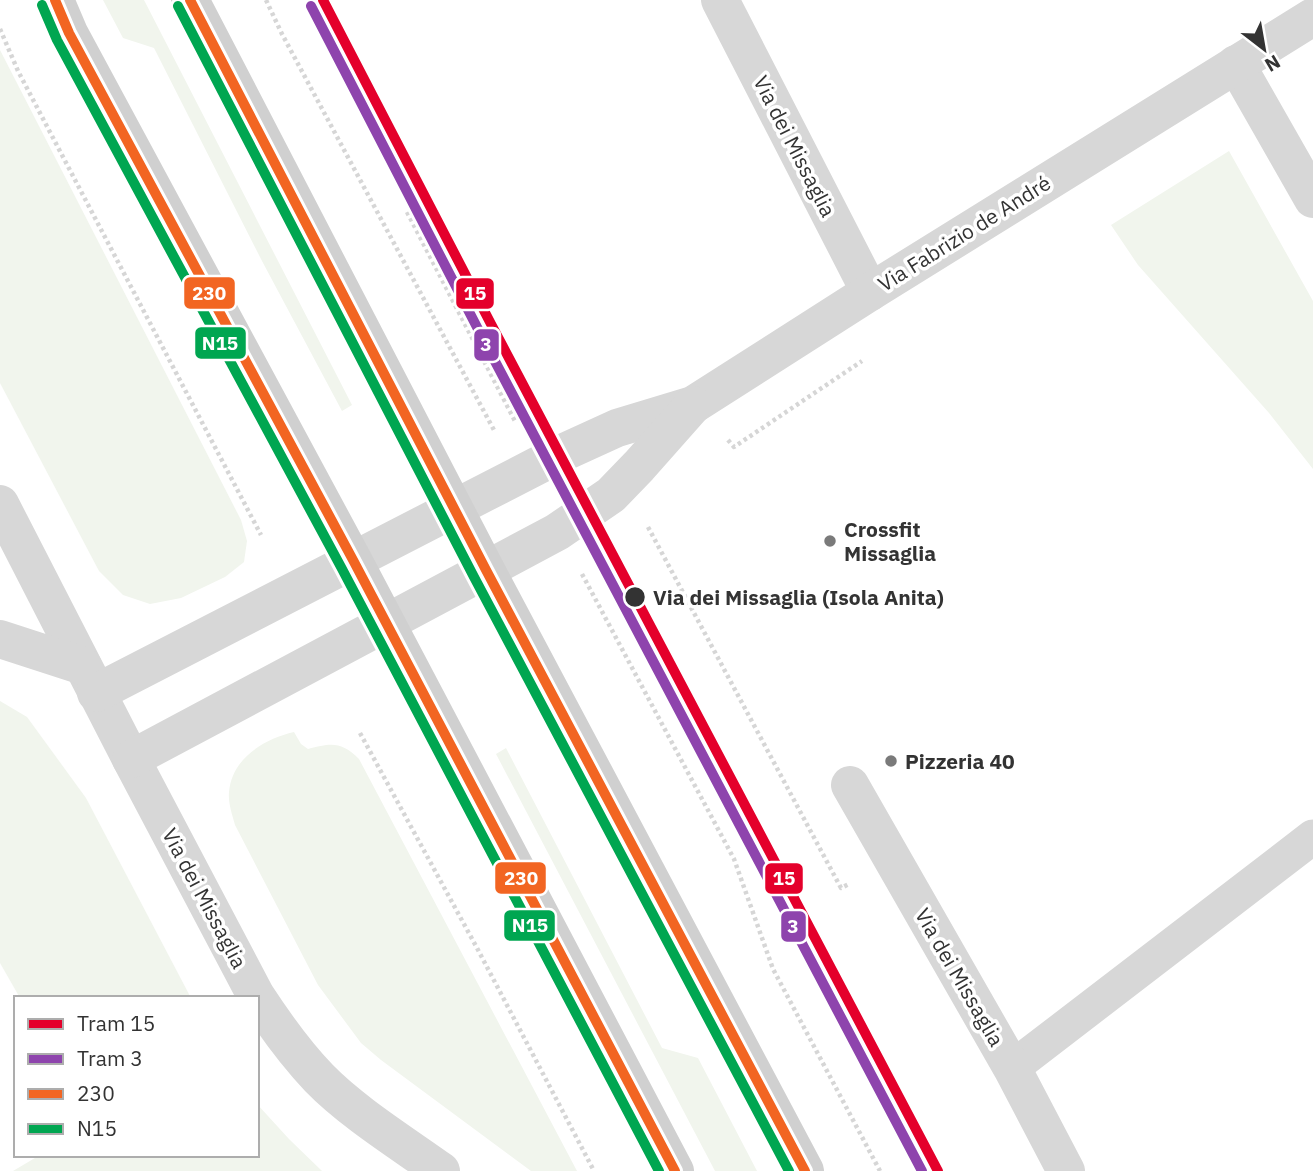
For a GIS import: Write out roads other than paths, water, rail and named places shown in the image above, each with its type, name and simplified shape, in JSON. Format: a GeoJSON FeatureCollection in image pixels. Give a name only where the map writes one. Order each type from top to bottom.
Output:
{"type":"FeatureCollection","features":[{"type":"Feature","properties":{"kind":"main road"},"geometry":{"type":"LineString","coordinates":[[55,0],[69,33],[353,560],[675,1171]]}},
{"type":"Feature","properties":{"kind":"main road"},"geometry":{"type":"LineString","coordinates":[[190,0],[486,570],[805,1171]]}},
{"type":"Feature","properties":{"kind":"street","name":"Via dei Missaglia"},"geometry":{"type":"LineString","coordinates":[[719,0],[870,292]]}},
{"type":"Feature","properties":{"kind":"street","name":"Via Fabrizio de André"},"geometry":{"type":"LineString","coordinates":[[455,507],[617,428],[693,405],[1313,17]]}},
{"type":"Feature","properties":{"kind":"street"},"geometry":{"type":"LineString","coordinates":[[1236,64],[1311,191]]}},
{"type":"Feature","properties":{"kind":"street","name":"Via Fabrizio de André"},"geometry":{"type":"LineString","coordinates":[[486,570],[557,532],[611,495],[693,405]]}},
{"type":"Feature","properties":{"kind":"street","name":"Via dei Missaglia"},"geometry":{"type":"LineString","coordinates":[[0,504],[89,680],[256,996]]}},
{"type":"Feature","properties":{"kind":"street"},"geometry":{"type":"LineString","coordinates":[[0,639],[89,680],[353,560],[455,507]]}},
{"type":"Feature","properties":{"kind":"street"},"geometry":{"type":"LineString","coordinates":[[131,760],[486,570]]}},
{"type":"Feature","properties":{"kind":"street","name":"Via dei Missaglia"},"geometry":{"type":"LineString","coordinates":[[850,785],[1012,1068],[1066,1171]]}},
{"type":"Feature","properties":{"kind":"street","name":"Via dei Missaglia"},"geometry":{"type":"LineString","coordinates":[[259,1000],[321,1080],[352,1107],[441,1171]]}},
{"type":"Feature","properties":{"kind":"lane"},"geometry":{"type":"LineString","coordinates":[[1012,1068],[1313,837]]}},
{"type":"Feature","properties":{"kind":"tram line","name":"15"},"geometry":{"type":"LineString","coordinates":[[323,0],[938,1171]]}},
{"type":"Feature","properties":{"kind":"tram line","name":"3"},"geometry":{"type":"LineString","coordinates":[[311,6],[479,331],[922,1171]]}},
{"type":"Feature","properties":{"kind":"place","name":"Crossfit Missaglia"},"geometry":{"type":"Point","coordinates":[830,541]}},
{"type":"Feature","properties":{"kind":"place","name":"Via dei Missaglia (Isola Anita)"},"geometry":{"type":"Point","coordinates":[635,597]}},
{"type":"Feature","properties":{"kind":"place","name":"Pizzeria 40"},"geometry":{"type":"Point","coordinates":[891,761]}}]}
